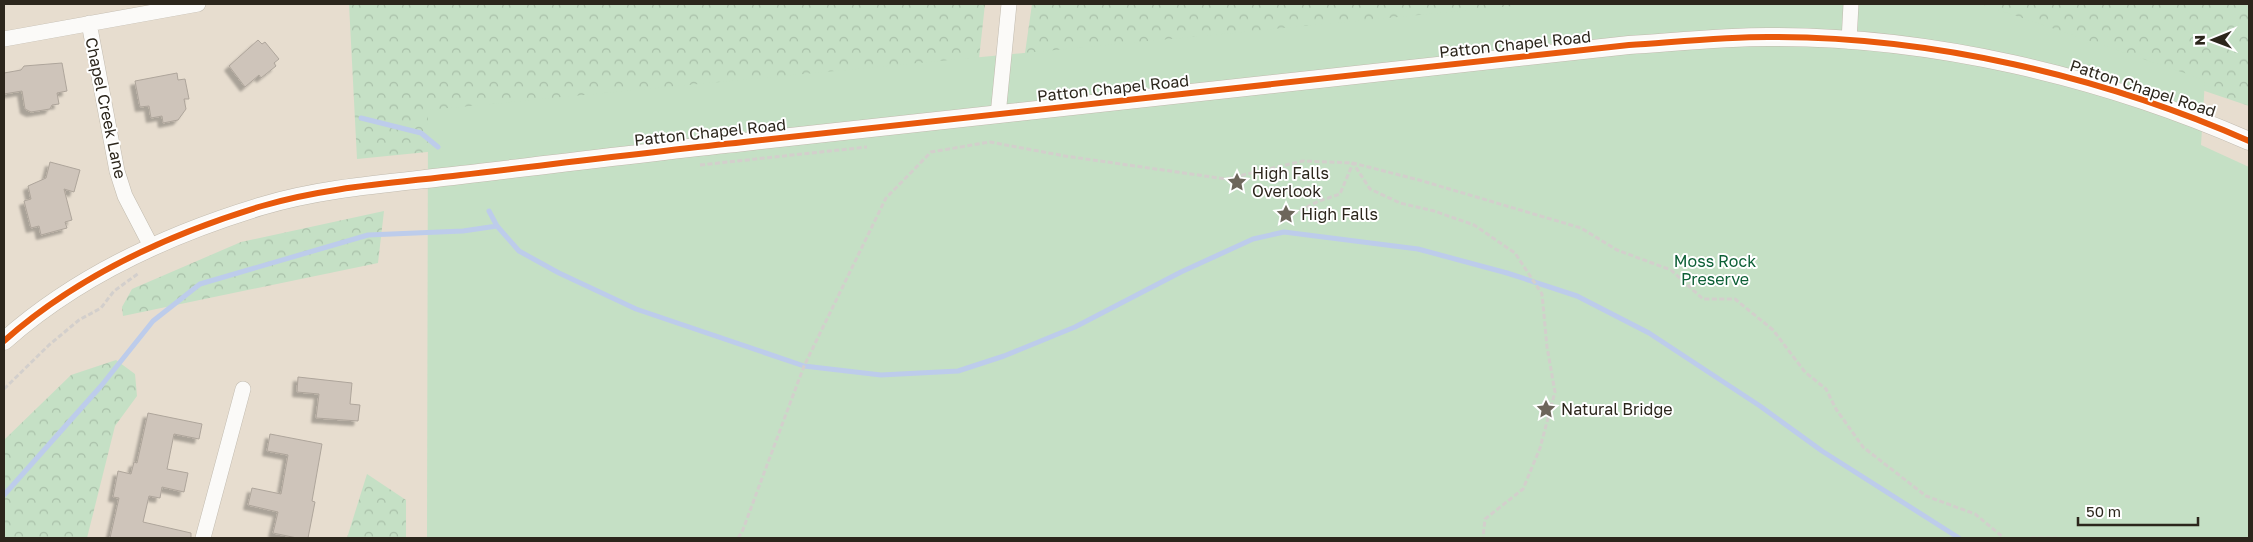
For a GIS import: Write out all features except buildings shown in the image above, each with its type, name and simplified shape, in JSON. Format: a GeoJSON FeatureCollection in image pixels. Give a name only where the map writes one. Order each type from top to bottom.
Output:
{"type":"FeatureCollection","features":[{"type":"Feature","properties":{"kind":"street","name":"Chapel Creek Lane"},"geometry":{"type":"LineString","coordinates":[[4,39],[198,4]]}},
{"type":"Feature","properties":{"kind":"street"},"geometry":{"type":"LineString","coordinates":[[998,115],[1009,4]]}},
{"type":"Feature","properties":{"kind":"street"},"geometry":{"type":"LineString","coordinates":[[1850,41],[1851,4]]}},
{"type":"Feature","properties":{"kind":"street","name":"Chapel Creek Lane"},"geometry":{"type":"LineString","coordinates":[[89,23],[117,171],[125,196],[151,246]]}},
{"type":"Feature","properties":{"kind":"street","name":"Patton Chapel Road"},"geometry":{"type":"LineString","coordinates":[[4,341],[71,291],[151,246],[241,212],[267,204],[321,193],[588,159],[1629,45],[1769,37],[1850,41],[1928,49],[2078,79],[2169,109],[2249,141]]}},
{"type":"Feature","properties":{"kind":"street"},"geometry":{"type":"LineString","coordinates":[[203,538],[243,389]]}},
{"type":"Feature","properties":{"kind":"path"},"geometry":{"type":"LineString","coordinates":[[738,538],[742,532],[804,366],[886,198],[931,152],[990,142],[1065,156],[1226,179],[1303,161],[1353,163],[1419,180],[1582,228],[1617,250],[1671,270],[1703,299],[1735,300],[1772,330],[1805,372],[1826,389],[1836,409],[1863,447],[1926,496],[1975,514],[2004,538]]}},
{"type":"Feature","properties":{"kind":"path"},"geometry":{"type":"LineString","coordinates":[[692,165],[709,165],[870,147]]}},
{"type":"Feature","properties":{"kind":"path"},"geometry":{"type":"LineString","coordinates":[[1293,214],[1318,201],[1340,194],[1353,163]]}},
{"type":"Feature","properties":{"kind":"path"},"geometry":{"type":"LineString","coordinates":[[1353,163],[1370,190],[1400,203],[1434,211],[1474,225],[1515,253],[1542,294],[1546,347],[1555,392],[1540,448],[1523,489],[1485,519],[1483,538]]}},
{"type":"Feature","properties":{"kind":"path"},"geometry":{"type":"LineString","coordinates":[[4,389],[49,345],[79,320],[101,308],[114,291],[144,269]]}},
{"type":"Feature","properties":{"kind":"path"},"geometry":{"type":"LineString","coordinates":[[2032,538],[2057,538]]}},
{"type":"Feature","properties":{"kind":"green space"},"geometry":{"type":"Polygon","coordinates":[[[349,4],[985,4],[976,86],[963,99],[357,159],[349,4]]]}},
{"type":"Feature","properties":{"kind":"green space"},"geometry":{"type":"Polygon","coordinates":[[[1032,4],[1816,4],[1020,88],[1032,4]]]}},
{"type":"Feature","properties":{"kind":"green space","name":"Moss Rock Preserve"},"geometry":{"type":"Polygon","coordinates":[[[1535,4],[1981,4],[2205,80],[2201,145],[2249,167],[2249,538],[427,538],[428,110],[1535,4]]]}},
{"type":"Feature","properties":{"kind":"green space"},"geometry":{"type":"Polygon","coordinates":[[[1878,4],[2249,4],[2249,106],[2181,83],[1878,4]]]}},
{"type":"Feature","properties":{"kind":"green space"},"geometry":{"type":"Polygon","coordinates":[[[384,211],[378,263],[123,316],[122,307],[132,289],[241,242],[384,211]]]}},
{"type":"Feature","properties":{"kind":"green space"},"geometry":{"type":"Polygon","coordinates":[[[116,360],[135,374],[137,396],[115,426],[87,538],[4,538],[4,440],[71,375],[116,360]]]}},
{"type":"Feature","properties":{"kind":"green space"},"geometry":{"type":"Polygon","coordinates":[[[367,474],[406,500],[406,538],[347,538],[367,474]]]}},
{"type":"Feature","properties":{"kind":"waterway"},"geometry":{"type":"LineString","coordinates":[[361,118],[421,133],[438,147]]}},
{"type":"Feature","properties":{"kind":"waterway"},"geometry":{"type":"LineString","coordinates":[[489,211],[497,226],[519,251],[559,273],[636,309],[804,366],[881,375],[958,371],[1004,356],[1075,327],[1181,272],[1253,239],[1284,232],[1418,249],[1507,273],[1577,296],[1649,333],[1760,406],[1822,451],[1959,538]]}},
{"type":"Feature","properties":{"kind":"waterway"},"geometry":{"type":"LineString","coordinates":[[4,495],[101,386],[153,321],[200,284],[368,235],[463,231],[497,226]]}},
{"type":"Feature","properties":{"kind":"cycle path"},"geometry":{"type":"LineString","coordinates":[[4,341],[62,296],[125,260],[159,244],[227,217],[311,194],[361,186],[673,150],[1629,45],[1768,37],[1891,44],[1952,52],[2014,64],[2074,79],[2134,97],[2249,141]]}},
{"type":"Feature","properties":{"kind":"place","name":"High Falls Overlook"},"geometry":{"type":"Point","coordinates":[1237,182]}},
{"type":"Feature","properties":{"kind":"place","name":"High Falls"},"geometry":{"type":"Point","coordinates":[1286,214]}},
{"type":"Feature","properties":{"kind":"place","name":"Natural Bridge"},"geometry":{"type":"Point","coordinates":[1546,409]}}]}
